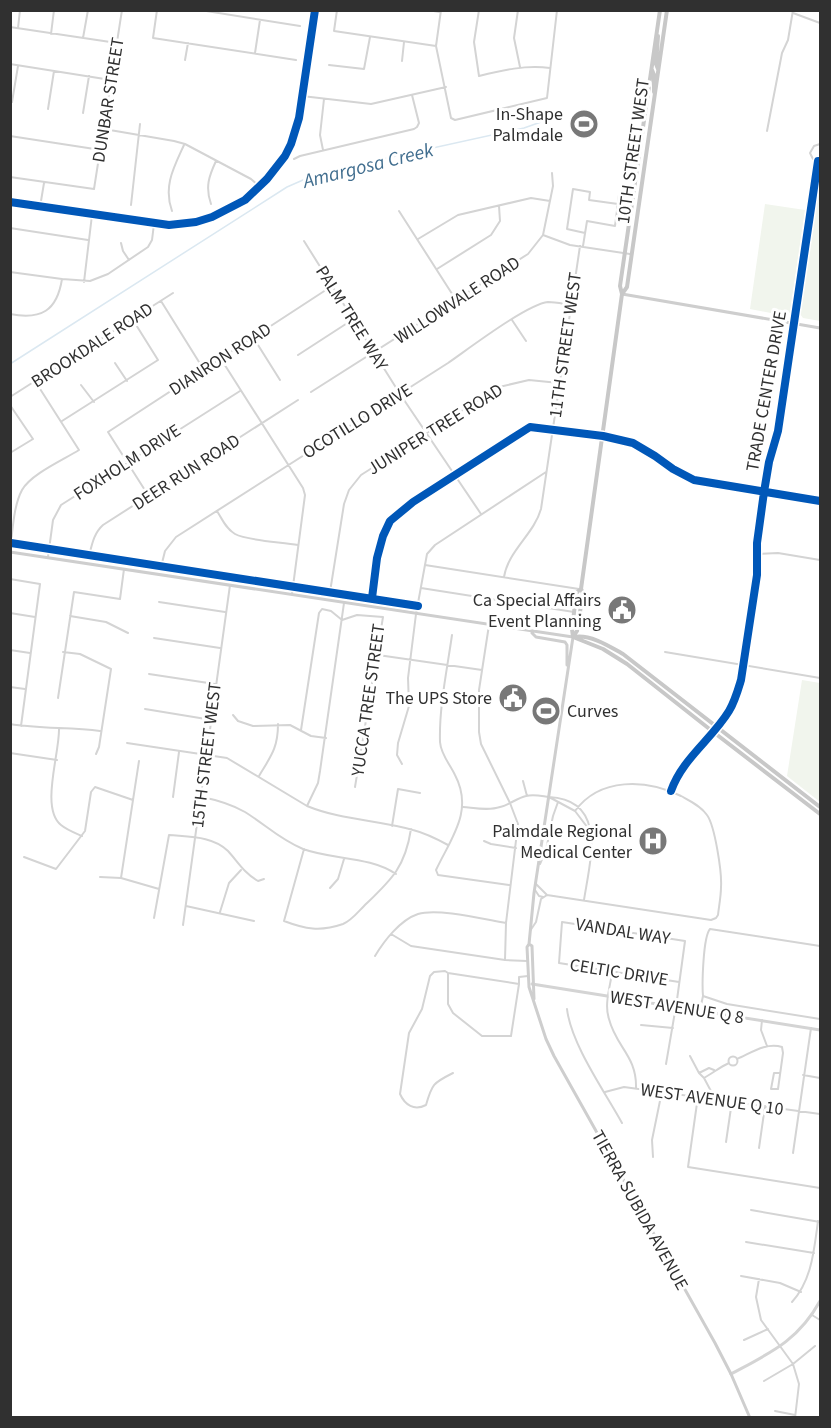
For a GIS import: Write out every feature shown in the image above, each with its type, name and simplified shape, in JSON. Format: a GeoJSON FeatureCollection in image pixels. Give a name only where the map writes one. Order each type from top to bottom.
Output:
{"type":"FeatureCollection","features":[{"type":"Feature","properties":{"kind":"main road","name":"10TH STREET WEST"},"geometry":{"type":"LineString","coordinates":[[573,637],[577,631],[583,593],[581,589],[622,294],[620,286],[660,10]]}},
{"type":"Feature","properties":{"kind":"main road","name":"10TH STREET WEST"},"geometry":{"type":"LineString","coordinates":[[622,294],[627,287],[667,10]]}},
{"type":"Feature","properties":{"kind":"main road"},"geometry":{"type":"LineString","coordinates":[[657,29],[659,42],[656,64],[658,70]]}},
{"type":"Feature","properties":{"kind":"main road"},"geometry":{"type":"LineString","coordinates":[[651,70],[654,75],[655,96]]}},
{"type":"Feature","properties":{"kind":"main road"},"geometry":{"type":"LineString","coordinates":[[622,294],[820,328]]}},
{"type":"Feature","properties":{"kind":"main road"},"geometry":{"type":"LineString","coordinates":[[10,550],[573,637],[626,659],[717,726],[820,807]]}},
{"type":"Feature","properties":{"kind":"main road","name":"10TH STREET WEST"},"geometry":{"type":"LineString","coordinates":[[573,637],[577,592],[581,589]]}},
{"type":"Feature","properties":{"kind":"main road"},"geometry":{"type":"LineString","coordinates":[[531,631],[536,637],[567,645],[568,669]]}},
{"type":"Feature","properties":{"kind":"main road","name":"TIERRA SUBIDA AVENUE"},"geometry":{"type":"LineString","coordinates":[[573,637],[527,946],[528,983],[546,1039],[554,1056],[731,1374],[750,1418]]}},
{"type":"Feature","properties":{"kind":"main road"},"geometry":{"type":"LineString","coordinates":[[626,659],[712,731],[820,814]]}},
{"type":"Feature","properties":{"kind":"main road","name":"TIERRA SUBIDA AVENUE"},"geometry":{"type":"LineString","coordinates":[[529,944],[532,946],[534,1000]]}},
{"type":"Feature","properties":{"kind":"street"},"geometry":{"type":"LineString","coordinates":[[18,28],[20,10]]}},
{"type":"Feature","properties":{"kind":"street"},"geometry":{"type":"LineString","coordinates":[[51,33],[54,10]]}},
{"type":"Feature","properties":{"kind":"street"},"geometry":{"type":"LineString","coordinates":[[84,38],[88,10]]}},
{"type":"Feature","properties":{"kind":"street","name":"DUNBAR STREET"},"geometry":{"type":"LineString","coordinates":[[44,182],[94,189],[122,10]]}},
{"type":"Feature","properties":{"kind":"street"},"geometry":{"type":"LineString","coordinates":[[157,10],[153,38],[296,60]]}},
{"type":"Feature","properties":{"kind":"street"},"geometry":{"type":"LineString","coordinates":[[200,10],[300,26]]}},
{"type":"Feature","properties":{"kind":"street"},"geometry":{"type":"LineString","coordinates":[[11,202],[154,224],[183,224],[212,217],[245,200],[260,187],[285,156],[290,145],[298,118],[315,10]]}},
{"type":"Feature","properties":{"kind":"street"},"geometry":{"type":"LineString","coordinates":[[337,10],[334,31],[436,46]]}},
{"type":"Feature","properties":{"kind":"street"},"geometry":{"type":"LineString","coordinates":[[427,10],[441,11],[436,46],[452,120],[547,98],[557,10]]}},
{"type":"Feature","properties":{"kind":"street"},"geometry":{"type":"LineString","coordinates":[[479,10],[474,42],[479,76],[520,67],[550,68]]}},
{"type":"Feature","properties":{"kind":"street"},"geometry":{"type":"LineString","coordinates":[[518,10],[514,38],[520,67]]}},
{"type":"Feature","properties":{"kind":"street"},"geometry":{"type":"LineString","coordinates":[[767,131],[793,12],[820,23]]}},
{"type":"Feature","properties":{"kind":"street"},"geometry":{"type":"LineString","coordinates":[[255,54],[260,20]]}},
{"type":"Feature","properties":{"kind":"street"},"geometry":{"type":"LineString","coordinates":[[10,27],[117,43]]}},
{"type":"Feature","properties":{"kind":"street"},"geometry":{"type":"LineString","coordinates":[[329,65],[364,69],[370,37]]}},
{"type":"Feature","properties":{"kind":"street"},"geometry":{"type":"LineString","coordinates":[[402,61],[404,42]]}},
{"type":"Feature","properties":{"kind":"street"},"geometry":{"type":"LineString","coordinates":[[185,60],[188,43]]}},
{"type":"Feature","properties":{"kind":"street"},"geometry":{"type":"LineString","coordinates":[[10,64],[112,80]]}},
{"type":"Feature","properties":{"kind":"street"},"geometry":{"type":"LineString","coordinates":[[12,102],[18,66]]}},
{"type":"Feature","properties":{"kind":"street"},"geometry":{"type":"LineString","coordinates":[[48,109],[54,71]]}},
{"type":"Feature","properties":{"kind":"street"},"geometry":{"type":"LineString","coordinates":[[83,113],[89,76]]}},
{"type":"Feature","properties":{"kind":"street"},"geometry":{"type":"LineString","coordinates":[[302,96],[371,104],[446,87]]}},
{"type":"Feature","properties":{"kind":"street"},"geometry":{"type":"LineString","coordinates":[[294,159],[417,128],[412,95]]}},
{"type":"Feature","properties":{"kind":"street"},"geometry":{"type":"LineString","coordinates":[[323,150],[320,135],[324,99]]}},
{"type":"Feature","properties":{"kind":"street"},"geometry":{"type":"LineString","coordinates":[[131,205],[140,124]]}},
{"type":"Feature","properties":{"kind":"street"},"geometry":{"type":"LineString","coordinates":[[104,129],[185,144],[251,179],[260,187]]}},
{"type":"Feature","properties":{"kind":"street"},"geometry":{"type":"LineString","coordinates":[[10,136],[101,150]]}},
{"type":"Feature","properties":{"kind":"street"},"geometry":{"type":"LineString","coordinates":[[172,211],[169,203],[169,181],[185,144]]}},
{"type":"Feature","properties":{"kind":"street","name":"TRADE CENTER DRIVE"},"geometry":{"type":"LineString","coordinates":[[671,791],[683,768],[734,701],[743,665],[757,575],[756,554],[764,492],[769,462],[778,431],[819,161],[811,156],[811,150],[820,144]]}},
{"type":"Feature","properties":{"kind":"street"},"geometry":{"type":"LineString","coordinates":[[211,204],[208,178],[216,161]]}},
{"type":"Feature","properties":{"kind":"street"},"geometry":{"type":"LineString","coordinates":[[552,172],[553,186],[543,235],[557,242],[632,254]]}},
{"type":"Feature","properties":{"kind":"street"},"geometry":{"type":"LineString","coordinates":[[10,177],[44,182],[40,207]]}},
{"type":"Feature","properties":{"kind":"street"},"geometry":{"type":"LineString","coordinates":[[585,232],[567,229],[573,189],[591,192],[590,200],[618,204],[620,195]]}},
{"type":"Feature","properties":{"kind":"street"},"geometry":{"type":"LineString","coordinates":[[418,239],[458,215],[531,198],[550,201]]}},
{"type":"Feature","properties":{"kind":"street","name":"11TH STREET WEST"},"geometry":{"type":"LineString","coordinates":[[504,577],[508,564],[539,517],[571,305],[587,221],[615,226],[618,204]]}},
{"type":"Feature","properties":{"kind":"street"},"geometry":{"type":"LineString","coordinates":[[437,269],[491,235],[500,221],[498,206]]}},
{"type":"Feature","properties":{"kind":"street"},"geometry":{"type":"LineString","coordinates":[[399,211],[456,300]]}},
{"type":"Feature","properties":{"kind":"street"},"geometry":{"type":"LineString","coordinates":[[84,282],[92,215]]}},
{"type":"Feature","properties":{"kind":"street"},"geometry":{"type":"LineString","coordinates":[[10,272],[84,282],[97,280],[148,247],[154,233],[154,224]]}},
{"type":"Feature","properties":{"kind":"street"},"geometry":{"type":"LineString","coordinates":[[10,228],[88,240]]}},
{"type":"Feature","properties":{"kind":"street","name":"WILLOWVALE ROAD"},"geometry":{"type":"LineString","coordinates":[[311,392],[528,254],[543,235]]}},
{"type":"Feature","properties":{"kind":"street","name":"PALM TREE WAY"},"geometry":{"type":"LineString","coordinates":[[304,241],[352,320],[481,514]]}},
{"type":"Feature","properties":{"kind":"street"},"geometry":{"type":"LineString","coordinates":[[121,243],[129,260]]}},
{"type":"Feature","properties":{"kind":"street"},"geometry":{"type":"LineString","coordinates":[[10,314],[27,317],[46,312],[58,296],[62,279]]}},
{"type":"Feature","properties":{"kind":"street","name":"DIANRON ROAD"},"geometry":{"type":"LineString","coordinates":[[127,462],[108,432],[333,286]]}},
{"type":"Feature","properties":{"kind":"street","name":"BROOKDALE ROAD"},"geometry":{"type":"LineString","coordinates":[[10,397],[173,293]]}},
{"type":"Feature","properties":{"kind":"street"},"geometry":{"type":"LineString","coordinates":[[161,301],[204,370]]}},
{"type":"Feature","properties":{"kind":"street","name":"OCOTILLO DRIVE"},"geometry":{"type":"LineString","coordinates":[[161,567],[165,551],[176,537],[512,320],[535,306],[547,302],[571,305]]}},
{"type":"Feature","properties":{"kind":"street"},"geometry":{"type":"LineString","coordinates":[[61,422],[158,360],[133,320]]}},
{"type":"Feature","properties":{"kind":"street"},"geometry":{"type":"LineString","coordinates":[[298,355],[352,320]]}},
{"type":"Feature","properties":{"kind":"street"},"geometry":{"type":"LineString","coordinates":[[512,320],[526,341]]}},
{"type":"Feature","properties":{"kind":"street"},"geometry":{"type":"LineString","coordinates":[[254,337],[280,380]]}},
{"type":"Feature","properties":{"kind":"street"},"geometry":{"type":"LineString","coordinates":[[221,358],[305,495],[292,594]]}},
{"type":"Feature","properties":{"kind":"street"},"geometry":{"type":"LineString","coordinates":[[115,363],[127,381]]}},
{"type":"Feature","properties":{"kind":"street","name":"JUNIPER TREE ROAD"},"geometry":{"type":"LineString","coordinates":[[330,592],[344,504],[349,490],[368,470],[499,387],[529,380],[559,383]]}},
{"type":"Feature","properties":{"kind":"street"},"geometry":{"type":"LineString","coordinates":[[10,550],[12,526],[23,488],[32,479],[79,450],[35,381]]}},
{"type":"Feature","properties":{"kind":"street"},"geometry":{"type":"LineString","coordinates":[[81,385],[94,402]]}},
{"type":"Feature","properties":{"kind":"street","name":"FOXHOLM DRIVE"},"geometry":{"type":"LineString","coordinates":[[48,557],[53,520],[62,505],[240,391]]}},
{"type":"Feature","properties":{"kind":"street","name":"DEER RUN ROAD"},"geometry":{"type":"LineString","coordinates":[[89,556],[98,530],[148,495],[298,400]]}},
{"type":"Feature","properties":{"kind":"street"},"geometry":{"type":"LineString","coordinates":[[10,405],[33,439],[10,453]]}},
{"type":"Feature","properties":{"kind":"street","name":"YUCCA TREE STREET"},"geometry":{"type":"LineString","coordinates":[[372,598],[377,558],[390,521],[413,501],[530,427],[603,436],[633,443],[694,480],[820,501]]}},
{"type":"Feature","properties":{"kind":"street"},"geometry":{"type":"LineString","coordinates":[[127,462],[148,495]]}},
{"type":"Feature","properties":{"kind":"street"},"geometry":{"type":"LineString","coordinates":[[402,764],[397,755],[398,743],[409,706],[410,660],[427,554],[435,545],[546,472]]}},
{"type":"Feature","properties":{"kind":"street"},"geometry":{"type":"LineString","coordinates":[[217,512],[226,527],[242,537],[299,545]]}},
{"type":"Feature","properties":{"kind":"street"},"geometry":{"type":"LineString","coordinates":[[11,543],[418,606]]}},
{"type":"Feature","properties":{"kind":"street"},"geometry":{"type":"LineString","coordinates":[[756,554],[778,554],[820,560]]}},
{"type":"Feature","properties":{"kind":"street"},"geometry":{"type":"LineString","coordinates":[[425,565],[581,589]]}},
{"type":"Feature","properties":{"kind":"street"},"geometry":{"type":"LineString","coordinates":[[58,698],[63,652],[74,592],[120,598],[124,569]]}},
{"type":"Feature","properties":{"kind":"street"},"geometry":{"type":"LineString","coordinates":[[10,579],[40,584],[21,726]]}},
{"type":"Feature","properties":{"kind":"street","name":"15TH STREET WEST"},"geometry":{"type":"LineString","coordinates":[[183,925],[230,585]]}},
{"type":"Feature","properties":{"kind":"street"},"geometry":{"type":"LineString","coordinates":[[421,588],[574,612]]}},
{"type":"Feature","properties":{"kind":"street"},"geometry":{"type":"LineString","coordinates":[[159,602],[226,612]]}},
{"type":"Feature","properties":{"kind":"street"},"geometry":{"type":"LineString","coordinates":[[306,806],[318,783],[344,602]]}},
{"type":"Feature","properties":{"kind":"street"},"geometry":{"type":"LineString","coordinates":[[301,729],[319,613],[322,609],[326,609],[342,620]]}},
{"type":"Feature","properties":{"kind":"street"},"geometry":{"type":"LineString","coordinates":[[10,613],[35,617]]}},
{"type":"Feature","properties":{"kind":"street","name":"YUCCA TREE STREET"},"geometry":{"type":"LineString","coordinates":[[342,620],[357,615],[382,617],[378,655],[355,787]]}},
{"type":"Feature","properties":{"kind":"street"},"geometry":{"type":"LineString","coordinates":[[69,616],[106,622],[128,633]]}},
{"type":"Feature","properties":{"kind":"street"},"geometry":{"type":"LineString","coordinates":[[489,625],[479,690],[480,738],[518,824],[506,922],[505,960]]}},
{"type":"Feature","properties":{"kind":"street"},"geometry":{"type":"LineString","coordinates":[[452,635],[442,720],[441,751],[462,788],[463,807],[459,824],[436,870],[438,875],[510,885]]}},
{"type":"Feature","properties":{"kind":"street"},"geometry":{"type":"LineString","coordinates":[[154,638],[220,648]]}},
{"type":"Feature","properties":{"kind":"street"},"geometry":{"type":"LineString","coordinates":[[10,650],[30,653]]}},
{"type":"Feature","properties":{"kind":"street"},"geometry":{"type":"LineString","coordinates":[[63,652],[80,654],[111,669],[96,754]]}},
{"type":"Feature","properties":{"kind":"street"},"geometry":{"type":"LineString","coordinates":[[665,652],[820,678]]}},
{"type":"Feature","properties":{"kind":"street"},"geometry":{"type":"LineString","coordinates":[[378,655],[482,670]]}},
{"type":"Feature","properties":{"kind":"street"},"geometry":{"type":"LineString","coordinates":[[149,674],[215,684]]}},
{"type":"Feature","properties":{"kind":"street"},"geometry":{"type":"LineString","coordinates":[[10,687],[25,689]]}},
{"type":"Feature","properties":{"kind":"street"},"geometry":{"type":"LineString","coordinates":[[145,709],[212,720]]}},
{"type":"Feature","properties":{"kind":"street"},"geometry":{"type":"LineString","coordinates":[[233,715],[237,721],[253,726],[290,725],[311,736],[326,738]]}},
{"type":"Feature","properties":{"kind":"street"},"geometry":{"type":"LineString","coordinates":[[10,724],[100,731]]}},
{"type":"Feature","properties":{"kind":"street"},"geometry":{"type":"LineString","coordinates":[[259,776],[278,740],[278,724]]}},
{"type":"Feature","properties":{"kind":"street"},"geometry":{"type":"LineString","coordinates":[[59,728],[60,741],[51,807],[59,824],[82,836]]}},
{"type":"Feature","properties":{"kind":"street"},"geometry":{"type":"LineString","coordinates":[[127,743],[227,758],[306,806],[339,817],[411,829],[448,845]]}},
{"type":"Feature","properties":{"kind":"street"},"geometry":{"type":"LineString","coordinates":[[174,797],[179,751]]}},
{"type":"Feature","properties":{"kind":"street"},"geometry":{"type":"LineString","coordinates":[[10,753],[57,760]]}},
{"type":"Feature","properties":{"kind":"street"},"geometry":{"type":"LineString","coordinates":[[121,878],[139,761]]}},
{"type":"Feature","properties":{"kind":"street"},"geometry":{"type":"LineString","coordinates":[[523,781],[527,796]]}},
{"type":"Feature","properties":{"kind":"street"},"geometry":{"type":"LineString","coordinates":[[530,932],[536,922],[543,897],[547,895],[711,920],[716,918],[722,884],[712,827],[702,809],[671,791],[641,784],[616,784],[594,794],[575,811]]}},
{"type":"Feature","properties":{"kind":"street"},"geometry":{"type":"LineString","coordinates":[[24,857],[56,869],[85,831],[91,792],[95,788],[133,800]]}},
{"type":"Feature","properties":{"kind":"street"},"geometry":{"type":"LineString","coordinates":[[392,826],[398,789],[420,793]]}},
{"type":"Feature","properties":{"kind":"street"},"geometry":{"type":"LineString","coordinates":[[463,807],[493,809],[527,796],[538,795],[564,798],[578,807],[588,820],[592,842],[584,900]]}},
{"type":"Feature","properties":{"kind":"street"},"geometry":{"type":"LineString","coordinates":[[202,797],[238,808],[284,840],[304,849],[321,855],[378,865],[396,874]]}},
{"type":"Feature","properties":{"kind":"street"},"geometry":{"type":"LineString","coordinates":[[549,797],[575,811],[591,832]]}},
{"type":"Feature","properties":{"kind":"street"},"geometry":{"type":"LineString","coordinates":[[538,867],[546,850],[552,816],[558,801]]}},
{"type":"Feature","properties":{"kind":"street"},"geometry":{"type":"LineString","coordinates":[[304,849],[284,921],[306,929],[331,927],[346,923],[396,874],[403,862],[411,829]]}},
{"type":"Feature","properties":{"kind":"street"},"geometry":{"type":"LineString","coordinates":[[154,918],[169,835],[195,837],[219,844],[227,850],[242,869],[258,881],[264,879]]}},
{"type":"Feature","properties":{"kind":"street"},"geometry":{"type":"LineString","coordinates":[[484,841],[516,848]]}},
{"type":"Feature","properties":{"kind":"street"},"geometry":{"type":"LineString","coordinates":[[330,888],[338,879],[344,859]]}},
{"type":"Feature","properties":{"kind":"street"},"geometry":{"type":"LineString","coordinates":[[220,912],[229,883],[242,869]]}},
{"type":"Feature","properties":{"kind":"street"},"geometry":{"type":"LineString","coordinates":[[100,877],[121,878],[159,889]]}},
{"type":"Feature","properties":{"kind":"street"},"geometry":{"type":"LineString","coordinates":[[536,884],[547,895]]}},
{"type":"Feature","properties":{"kind":"street"},"geometry":{"type":"LineString","coordinates":[[535,890],[539,896],[543,897]]}},
{"type":"Feature","properties":{"kind":"street"},"geometry":{"type":"LineString","coordinates":[[186,906],[254,921]]}},
{"type":"Feature","properties":{"kind":"street"},"geometry":{"type":"LineString","coordinates":[[375,956],[391,934],[406,920],[417,914],[430,912],[506,922]]}},
{"type":"Feature","properties":{"kind":"street","name":"VANDAL WAY"},"geometry":{"type":"LineString","coordinates":[[559,963],[562,922],[685,940],[679,982]]}},
{"type":"Feature","properties":{"kind":"street"},"geometry":{"type":"LineString","coordinates":[[700,1010],[703,996],[701,982],[705,963],[704,950],[707,932],[710,929],[820,946]]}},
{"type":"Feature","properties":{"kind":"street"},"geometry":{"type":"LineString","coordinates":[[391,934],[411,946],[505,960],[527,960]]}},
{"type":"Feature","properties":{"kind":"street","name":"CELTIC DRIVE"},"geometry":{"type":"LineString","coordinates":[[559,963],[679,982]]}},
{"type":"Feature","properties":{"kind":"street"},"geometry":{"type":"LineString","coordinates":[[453,1073],[435,1082],[431,1087],[426,1106],[410,1107],[402,1100],[400,1094],[409,1033],[422,1009],[430,976],[434,972],[445,971],[519,984]]}},
{"type":"Feature","properties":{"kind":"street"},"geometry":{"type":"LineString","coordinates":[[612,971],[608,1017],[612,1029],[635,1068],[636,1088]]}},
{"type":"Feature","properties":{"kind":"street"},"geometry":{"type":"LineString","coordinates":[[448,973],[448,1004],[453,1013],[482,1036],[511,1036],[520,977],[528,976]]}},
{"type":"Feature","properties":{"kind":"street"},"geometry":{"type":"LineString","coordinates":[[666,1064],[679,982]]}},
{"type":"Feature","properties":{"kind":"street","name":"WEST AVENUE Q 8"},"geometry":{"type":"LineString","coordinates":[[528,983],[820,1030]]}},
{"type":"Feature","properties":{"kind":"street"},"geometry":{"type":"LineString","coordinates":[[703,996],[727,1004],[820,1019]]}},
{"type":"Feature","properties":{"kind":"street"},"geometry":{"type":"LineString","coordinates":[[567,1009],[584,1055],[622,1123]]}},
{"type":"Feature","properties":{"kind":"street"},"geometry":{"type":"LineString","coordinates":[[762,1020],[762,1034],[767,1046]]}},
{"type":"Feature","properties":{"kind":"street"},"geometry":{"type":"LineString","coordinates":[[641,1025],[673,1028]]}},
{"type":"Feature","properties":{"kind":"street"},"geometry":{"type":"LineString","coordinates":[[793,1153],[811,1028]]}},
{"type":"Feature","properties":{"kind":"street"},"geometry":{"type":"LineString","coordinates":[[729,1063],[731,1057],[737,1059],[767,1046],[776,1045],[782,1047],[783,1053],[780,1073],[777,1089],[771,1089],[774,1072],[780,1073]]}},
{"type":"Feature","properties":{"kind":"street"},"geometry":{"type":"LineString","coordinates":[[690,1056],[712,1093]]}},
{"type":"Feature","properties":{"kind":"street"},"geometry":{"type":"LineString","coordinates":[[704,1078],[729,1063],[735,1065],[737,1059]]}},
{"type":"Feature","properties":{"kind":"street"},"geometry":{"type":"LineString","coordinates":[[699,1073],[709,1068],[714,1070]]}},
{"type":"Feature","properties":{"kind":"street"},"geometry":{"type":"LineString","coordinates":[[804,1075],[820,1078]]}},
{"type":"Feature","properties":{"kind":"street","name":"WEST AVENUE Q 10"},"geometry":{"type":"LineString","coordinates":[[605,1092],[624,1087],[636,1088],[820,1114]]}},
{"type":"Feature","properties":{"kind":"street"},"geometry":{"type":"LineString","coordinates":[[653,1158],[652,1140],[662,1091]]}},
{"type":"Feature","properties":{"kind":"street"},"geometry":{"type":"LineString","coordinates":[[698,1096],[688,1167],[820,1188]]}},
{"type":"Feature","properties":{"kind":"street"},"geometry":{"type":"LineString","coordinates":[[726,1142],[732,1101]]}},
{"type":"Feature","properties":{"kind":"street"},"geometry":{"type":"LineString","coordinates":[[759,1148],[765,1106]]}},
{"type":"Feature","properties":{"kind":"street"},"geometry":{"type":"LineString","coordinates":[[751,1210],[819,1221],[809,1274],[801,1292],[792,1302]]}},
{"type":"Feature","properties":{"kind":"street"},"geometry":{"type":"LineString","coordinates":[[746,1242],[814,1253]]}},
{"type":"Feature","properties":{"kind":"street"},"geometry":{"type":"LineString","coordinates":[[741,1276],[780,1283],[801,1292]]}},
{"type":"Feature","properties":{"kind":"street"},"geometry":{"type":"LineString","coordinates":[[759,1279],[756,1297],[761,1320],[793,1364],[799,1384],[795,1416],[775,1412]]}},
{"type":"Feature","properties":{"kind":"street"},"geometry":{"type":"LineString","coordinates":[[731,1374],[780,1347],[812,1315],[820,1300]]}},
{"type":"Feature","properties":{"kind":"street"},"geometry":{"type":"LineString","coordinates":[[812,1315],[820,1320]]}},
{"type":"Feature","properties":{"kind":"street"},"geometry":{"type":"LineString","coordinates":[[744,1340],[768,1329]]}},
{"type":"Feature","properties":{"kind":"street"},"geometry":{"type":"LineString","coordinates":[[764,1381],[793,1364],[815,1346]]}},
{"type":"Feature","properties":{"kind":"shaded area"},"geometry":{"type":"Polygon","coordinates":[[[820,179],[820,321],[803,318],[800,314],[820,179]]]}},
{"type":"Feature","properties":{"kind":"shaded area"},"geometry":{"type":"Polygon","coordinates":[[[765,204],[805,210],[790,312],[786,316],[750,309],[765,204]]]}},
{"type":"Feature","properties":{"kind":"shaded area"},"geometry":{"type":"Polygon","coordinates":[[[802,680],[820,683],[820,802],[787,776],[802,680]]]}},
{"type":"Feature","properties":{"kind":"waterway","name":"Amargosa Creek"},"geometry":{"type":"LineString","coordinates":[[10,364],[287,187],[319,173],[524,128],[558,116]]}},
{"type":"Feature","properties":{"kind":"cycle path"},"geometry":{"type":"LineString","coordinates":[[10,202],[169,225],[196,222],[212,217],[245,200],[267,179],[285,156],[291,144],[299,118],[315,10]]}},
{"type":"Feature","properties":{"kind":"cycle path"},"geometry":{"type":"LineString","coordinates":[[671,791],[682,769],[729,711],[741,680],[757,575],[757,543],[764,492],[769,462],[778,431],[818,161],[820,161]]}},
{"type":"Feature","properties":{"kind":"cycle path"},"geometry":{"type":"LineString","coordinates":[[372,598],[377,558],[390,521],[413,502],[530,427],[603,436],[633,443],[694,480],[820,501]]}},
{"type":"Feature","properties":{"kind":"cycle path"},"geometry":{"type":"LineString","coordinates":[[11,543],[418,606]]}},
{"type":"Feature","properties":{"kind":"place","name":"In-Shape Palmdale"},"geometry":{"type":"Point","coordinates":[584,124]}},
{"type":"Feature","properties":{"kind":"place","name":"Ca Special Affairs Event Planning"},"geometry":{"type":"Point","coordinates":[622,610]}},
{"type":"Feature","properties":{"kind":"place","name":"The UPS Store"},"geometry":{"type":"Point","coordinates":[513,698]}},
{"type":"Feature","properties":{"kind":"place","name":"Curves"},"geometry":{"type":"Point","coordinates":[546,711]}},
{"type":"Feature","properties":{"kind":"place","name":"Palmdale Regional Medical Center"},"geometry":{"type":"Point","coordinates":[653,841]}}]}
